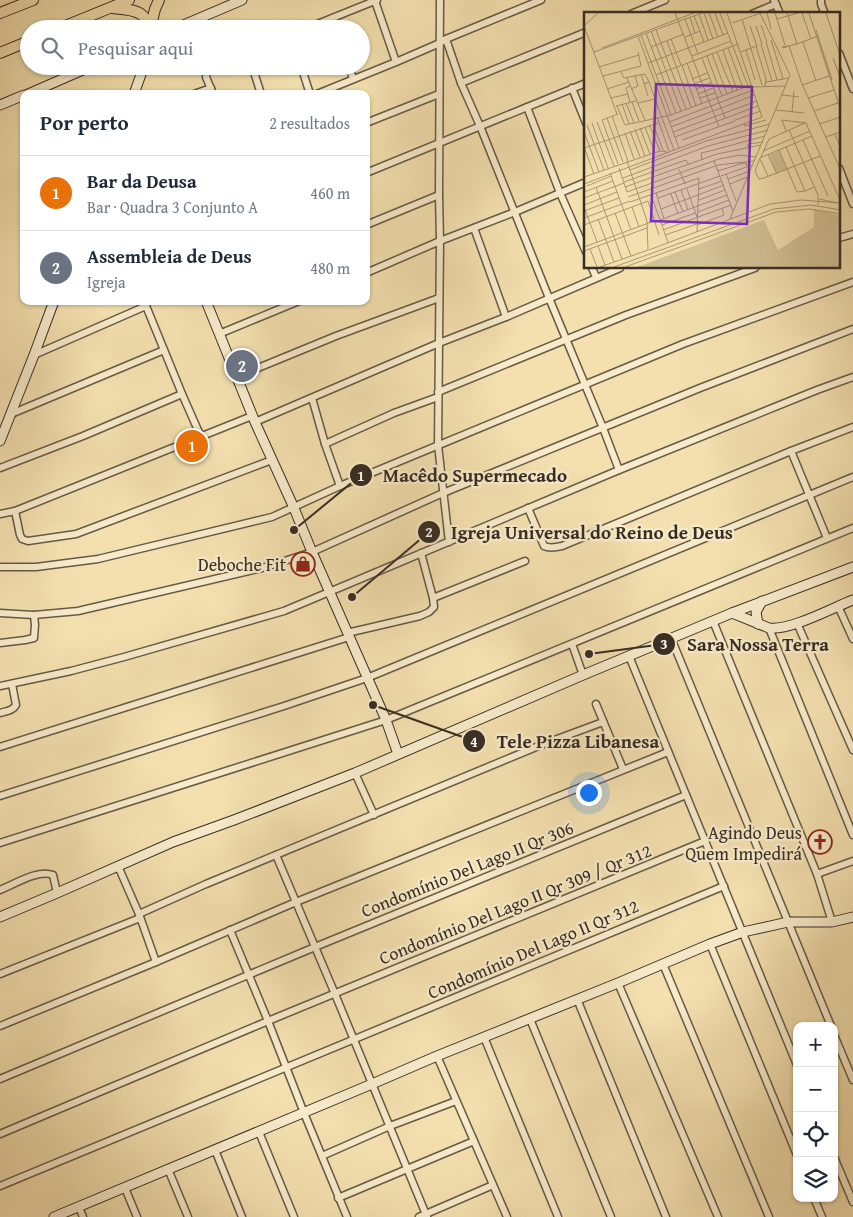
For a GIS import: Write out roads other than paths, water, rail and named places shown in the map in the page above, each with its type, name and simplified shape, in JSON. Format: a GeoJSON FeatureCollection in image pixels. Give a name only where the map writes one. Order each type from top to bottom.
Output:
{"type":"FeatureCollection","features":[{"type":"Feature","properties":{"kind":"main road"},"geometry":{"type":"LineString","coordinates":[[0,14],[33,0]]}},
{"type":"Feature","properties":{"kind":"main road"},"geometry":{"type":"LineString","coordinates":[[80,20],[129,0]]}},
{"type":"Feature","properties":{"kind":"main road"},"geometry":{"type":"LineString","coordinates":[[152,20],[159,0]]}},
{"type":"Feature","properties":{"kind":"main road"},"geometry":{"type":"LineString","coordinates":[[109,8],[122,8],[139,13],[145,20]]}},
{"type":"Feature","properties":{"kind":"main road"},"geometry":{"type":"LineString","coordinates":[[0,53],[20,45]]}},
{"type":"Feature","properties":{"kind":"street"},"geometry":{"type":"LineString","coordinates":[[195,20],[242,0]]}},
{"type":"Feature","properties":{"kind":"street"},"geometry":{"type":"LineString","coordinates":[[328,20],[376,0],[396,62]]}},
{"type":"Feature","properties":{"kind":"street"},"geometry":{"type":"LineString","coordinates":[[440,0],[443,41],[439,94],[438,445],[449,542]]}},
{"type":"Feature","properties":{"kind":"street"},"geometry":{"type":"LineString","coordinates":[[370,73],[541,0]]}},
{"type":"Feature","properties":{"kind":"street"},"geometry":{"type":"LineString","coordinates":[[636,12],[665,0]]}},
{"type":"Feature","properties":{"kind":"street"},"geometry":{"type":"LineString","coordinates":[[756,12],[775,2]]}},
{"type":"Feature","properties":{"kind":"street"},"geometry":{"type":"LineString","coordinates":[[461,83],[584,33]]}},
{"type":"Feature","properties":{"kind":"street"},"geometry":{"type":"LineString","coordinates":[[443,41],[480,126],[619,470]]}},
{"type":"Feature","properties":{"kind":"street"},"geometry":{"type":"LineString","coordinates":[[840,56],[853,89]]}},
{"type":"Feature","properties":{"kind":"street"},"geometry":{"type":"LineString","coordinates":[[37,90],[71,75]]}},
{"type":"Feature","properties":{"kind":"street"},"geometry":{"type":"LineString","coordinates":[[135,90],[141,75]]}},
{"type":"Feature","properties":{"kind":"street"},"geometry":{"type":"LineString","coordinates":[[206,75],[212,90]]}},
{"type":"Feature","properties":{"kind":"street"},"geometry":{"type":"LineString","coordinates":[[255,75],[260,90]]}},
{"type":"Feature","properties":{"kind":"street"},"geometry":{"type":"LineString","coordinates":[[304,75],[309,90]]}},
{"type":"Feature","properties":{"kind":"street"},"geometry":{"type":"LineString","coordinates":[[352,75],[354,79]]}},
{"type":"Feature","properties":{"kind":"street"},"geometry":{"type":"LineString","coordinates":[[326,90],[364,75]]}},
{"type":"Feature","properties":{"kind":"street"},"geometry":{"type":"LineString","coordinates":[[370,172],[584,84]]}},
{"type":"Feature","properties":{"kind":"street"},"geometry":{"type":"LineString","coordinates":[[572,88],[584,118]]}},
{"type":"Feature","properties":{"kind":"street"},"geometry":{"type":"LineString","coordinates":[[370,121],[439,94]]}},
{"type":"Feature","properties":{"kind":"street"},"geometry":{"type":"LineString","coordinates":[[0,105],[20,97]]}},
{"type":"Feature","properties":{"kind":"street"},"geometry":{"type":"LineString","coordinates":[[527,107],[560,193],[584,247]]}},
{"type":"Feature","properties":{"kind":"street"},"geometry":{"type":"LineString","coordinates":[[840,171],[853,204]]}},
{"type":"Feature","properties":{"kind":"street"},"geometry":{"type":"LineString","coordinates":[[370,271],[584,183]]}},
{"type":"Feature","properties":{"kind":"street"},"geometry":{"type":"LineString","coordinates":[[370,223],[439,195]]}},
{"type":"Feature","properties":{"kind":"street"},"geometry":{"type":"LineString","coordinates":[[474,228],[506,317]]}},
{"type":"Feature","properties":{"kind":"street"},"geometry":{"type":"LineString","coordinates":[[840,238],[853,234]]}},
{"type":"Feature","properties":{"kind":"street"},"geometry":{"type":"LineString","coordinates":[[592,269],[596,277]]}},
{"type":"Feature","properties":{"kind":"street"},"geometry":{"type":"LineString","coordinates":[[0,514],[15,511],[201,437],[312,398],[617,269]]}},
{"type":"Feature","properties":{"kind":"street"},"geometry":{"type":"LineString","coordinates":[[325,444],[566,340],[635,312],[753,269]]}},
{"type":"Feature","properties":{"kind":"street"},"geometry":{"type":"LineString","coordinates":[[0,567],[36,567],[98,559],[261,521],[340,486],[683,344],[853,282]]}},
{"type":"Feature","properties":{"kind":"street"},"geometry":{"type":"LineString","coordinates":[[236,377],[336,336],[439,298]]}},
{"type":"Feature","properties":{"kind":"street"},"geometry":{"type":"LineString","coordinates":[[0,441],[53,305]]}},
{"type":"Feature","properties":{"kind":"street"},"geometry":{"type":"LineString","coordinates":[[34,355],[143,305]]}},
{"type":"Feature","properties":{"kind":"street"},"geometry":{"type":"LineString","coordinates":[[145,305],[201,437]]}},
{"type":"Feature","properties":{"kind":"street"},"geometry":{"type":"LineString","coordinates":[[208,305],[254,419],[386,720],[398,754]]}},
{"type":"Feature","properties":{"kind":"street"},"geometry":{"type":"LineString","coordinates":[[219,334],[289,305]]}},
{"type":"Feature","properties":{"kind":"street"},"geometry":{"type":"LineString","coordinates":[[0,613],[34,615],[78,611],[266,567],[312,552],[443,493],[853,329]]}},
{"type":"Feature","properties":{"kind":"street"},"geometry":{"type":"LineString","coordinates":[[11,414],[164,350]]}},
{"type":"Feature","properties":{"kind":"street"},"geometry":{"type":"LineString","coordinates":[[0,686],[115,659],[284,611],[619,470],[853,377]]}},
{"type":"Feature","properties":{"kind":"street"},"geometry":{"type":"LineString","coordinates":[[0,468],[83,436],[182,394]]}},
{"type":"Feature","properties":{"kind":"street"},"geometry":{"type":"LineString","coordinates":[[312,398],[325,444],[340,486]]}},
{"type":"Feature","properties":{"kind":"street"},"geometry":{"type":"LineString","coordinates":[[528,508],[544,546],[555,548],[853,427]]}},
{"type":"Feature","properties":{"kind":"street"},"geometry":{"type":"LineString","coordinates":[[791,451],[828,538]]}},
{"type":"Feature","properties":{"kind":"street"},"geometry":{"type":"LineString","coordinates":[[15,511],[22,539],[28,541],[76,534],[272,460]]}},
{"type":"Feature","properties":{"kind":"street"},"geometry":{"type":"LineString","coordinates":[[0,796],[367,678],[853,477]]}},
{"type":"Feature","properties":{"kind":"street"},"geometry":{"type":"LineString","coordinates":[[0,843],[386,720],[853,528]]}},
{"type":"Feature","properties":{"kind":"street"},"geometry":{"type":"LineString","coordinates":[[0,747],[348,635],[429,612],[434,608],[433,598],[421,553]]}},
{"type":"Feature","properties":{"kind":"street"},"geometry":{"type":"LineString","coordinates":[[433,598],[525,561]]}},
{"type":"Feature","properties":{"kind":"street"},"geometry":{"type":"LineString","coordinates":[[0,916],[173,842],[354,773],[732,613],[853,567]]}},
{"type":"Feature","properties":{"kind":"street"},"geometry":{"type":"LineString","coordinates":[[732,613],[769,628],[782,628],[853,600]]}},
{"type":"Feature","properties":{"kind":"street"},"geometry":{"type":"LineString","coordinates":[[758,624],[756,612],[762,601]]}},
{"type":"Feature","properties":{"kind":"street"},"geometry":{"type":"LineString","coordinates":[[838,606],[853,638]]}},
{"type":"Feature","properties":{"kind":"street"},"geometry":{"type":"LineString","coordinates":[[0,643],[34,638],[34,615]]}},
{"type":"Feature","properties":{"kind":"street"},"geometry":{"type":"LineString","coordinates":[[713,621],[817,874],[832,922]]}},
{"type":"Feature","properties":{"kind":"street"},"geometry":{"type":"LineString","coordinates":[[797,623],[853,750]]}},
{"type":"Feature","properties":{"kind":"street"},"geometry":{"type":"LineString","coordinates":[[769,628],[853,835]]}},
{"type":"Feature","properties":{"kind":"street"},"geometry":{"type":"LineString","coordinates":[[671,638],[829,1022]]}},
{"type":"Feature","properties":{"kind":"street"},"geometry":{"type":"LineString","coordinates":[[572,644],[583,675]]}},
{"type":"Feature","properties":{"kind":"street"},"geometry":{"type":"LineString","coordinates":[[628,656],[793,1055]]}},
{"type":"Feature","properties":{"kind":"street"},"geometry":{"type":"LineString","coordinates":[[0,713],[15,708],[12,684]]}},
{"type":"Feature","properties":{"kind":"street"},"geometry":{"type":"LineString","coordinates":[[596,704],[623,770]]}},
{"type":"Feature","properties":{"kind":"street"},"geometry":{"type":"LineString","coordinates":[[0,974],[139,916],[206,884],[603,722]]}},
{"type":"Feature","properties":{"kind":"street"},"geometry":{"type":"LineString","coordinates":[[0,1026],[296,902],[668,752]]}},
{"type":"Feature","properties":{"kind":"street"},"geometry":{"type":"LineString","coordinates":[[354,773],[374,815]]}},
{"type":"Feature","properties":{"kind":"street","name":"Condomínio Del Lago II Qr 306"},"geometry":{"type":"LineString","coordinates":[[0,1079],[686,795]]}},
{"type":"Feature","properties":{"kind":"street","name":"Condomínio Del Lago II Qr 309 / Qr 312"},"geometry":{"type":"LineString","coordinates":[[0,1134],[705,841]]}},
{"type":"Feature","properties":{"kind":"street"},"geometry":{"type":"LineString","coordinates":[[276,855],[408,1169],[424,1216],[493,1185]]}},
{"type":"Feature","properties":{"kind":"street"},"geometry":{"type":"LineString","coordinates":[[817,874],[853,861]]}},
{"type":"Feature","properties":{"kind":"street"},"geometry":{"type":"LineString","coordinates":[[118,866],[156,962]]}},
{"type":"Feature","properties":{"kind":"street"},"geometry":{"type":"LineString","coordinates":[[0,890],[34,875],[48,873],[53,875],[57,893]]}},
{"type":"Feature","properties":{"kind":"street","name":"Condomínio Del Lago II Qr 312"},"geometry":{"type":"LineString","coordinates":[[0,1186],[724,886]]}},
{"type":"Feature","properties":{"kind":"street"},"geometry":{"type":"LineString","coordinates":[[54,1217],[436,1056],[710,944],[743,932],[788,922],[832,922],[853,917]]}},
{"type":"Feature","properties":{"kind":"street"},"geometry":{"type":"LineString","coordinates":[[230,930],[346,1217]]}},
{"type":"Feature","properties":{"kind":"street"},"geometry":{"type":"LineString","coordinates":[[710,944],[793,1145]]}},
{"type":"Feature","properties":{"kind":"street"},"geometry":{"type":"LineString","coordinates":[[663,964],[769,1217]]}},
{"type":"Feature","properties":{"kind":"street"},"geometry":{"type":"LineString","coordinates":[[618,983],[718,1217]]}},
{"type":"Feature","properties":{"kind":"street"},"geometry":{"type":"LineString","coordinates":[[577,999],[666,1217]]}},
{"type":"Feature","properties":{"kind":"street"},"geometry":{"type":"LineString","coordinates":[[530,1019],[611,1217]]}},
{"type":"Feature","properties":{"kind":"street"},"geometry":{"type":"LineString","coordinates":[[484,1037],[558,1217]]}},
{"type":"Feature","properties":{"kind":"street"},"geometry":{"type":"LineString","coordinates":[[838,1044],[853,1080]]}},
{"type":"Feature","properties":{"kind":"street"},"geometry":{"type":"LineString","coordinates":[[436,1056],[506,1217]]}},
{"type":"Feature","properties":{"kind":"street"},"geometry":{"type":"LineString","coordinates":[[322,1156],[390,1126],[456,1101]]}},
{"type":"Feature","properties":{"kind":"street"},"geometry":{"type":"LineString","coordinates":[[259,1132],[294,1217]]}},
{"type":"Feature","properties":{"kind":"street"},"geometry":{"type":"LineString","coordinates":[[338,1198],[474,1141]]}},
{"type":"Feature","properties":{"kind":"street"},"geometry":{"type":"LineString","coordinates":[[215,1150],[242,1217]]}},
{"type":"Feature","properties":{"kind":"street"},"geometry":{"type":"LineString","coordinates":[[838,1166],[853,1202]]}},
{"type":"Feature","properties":{"kind":"street"},"geometry":{"type":"LineString","coordinates":[[168,1169],[188,1217]]}},
{"type":"Feature","properties":{"kind":"street"},"geometry":{"type":"LineString","coordinates":[[125,1188],[137,1217]]}},
{"type":"Feature","properties":{"kind":"street"},"geometry":{"type":"LineString","coordinates":[[816,1202],[822,1217]]}},
{"type":"Feature","properties":{"kind":"street"},"geometry":{"type":"LineString","coordinates":[[79,1207],[83,1217]]}},
{"type":"Feature","properties":{"kind":"place","name":"Assembleia de Deus"},"geometry":{"type":"Point","coordinates":[242,366]}},
{"type":"Feature","properties":{"kind":"place","name":"Bar da Deusa"},"geometry":{"type":"Point","coordinates":[192,446]}},
{"type":"Feature","properties":{"kind":"place","name":"Macêdo Supermecado"},"geometry":{"type":"Point","coordinates":[294,530]}},
{"type":"Feature","properties":{"kind":"place","name":"Deboche Fit"},"geometry":{"type":"Point","coordinates":[303,564]}},
{"type":"Feature","properties":{"kind":"place","name":"Igreja Universal do Reino de Deus"},"geometry":{"type":"Point","coordinates":[352,597]}},
{"type":"Feature","properties":{"kind":"place","name":"Sara Nossa Terra"},"geometry":{"type":"Point","coordinates":[589,654]}},
{"type":"Feature","properties":{"kind":"place","name":"Tele Pizza Libanesa"},"geometry":{"type":"Point","coordinates":[373,705]}},
{"type":"Feature","properties":{"kind":"place","name":"Agindo Deus Quem Impedirá"},"geometry":{"type":"Point","coordinates":[820,842]}}]}
